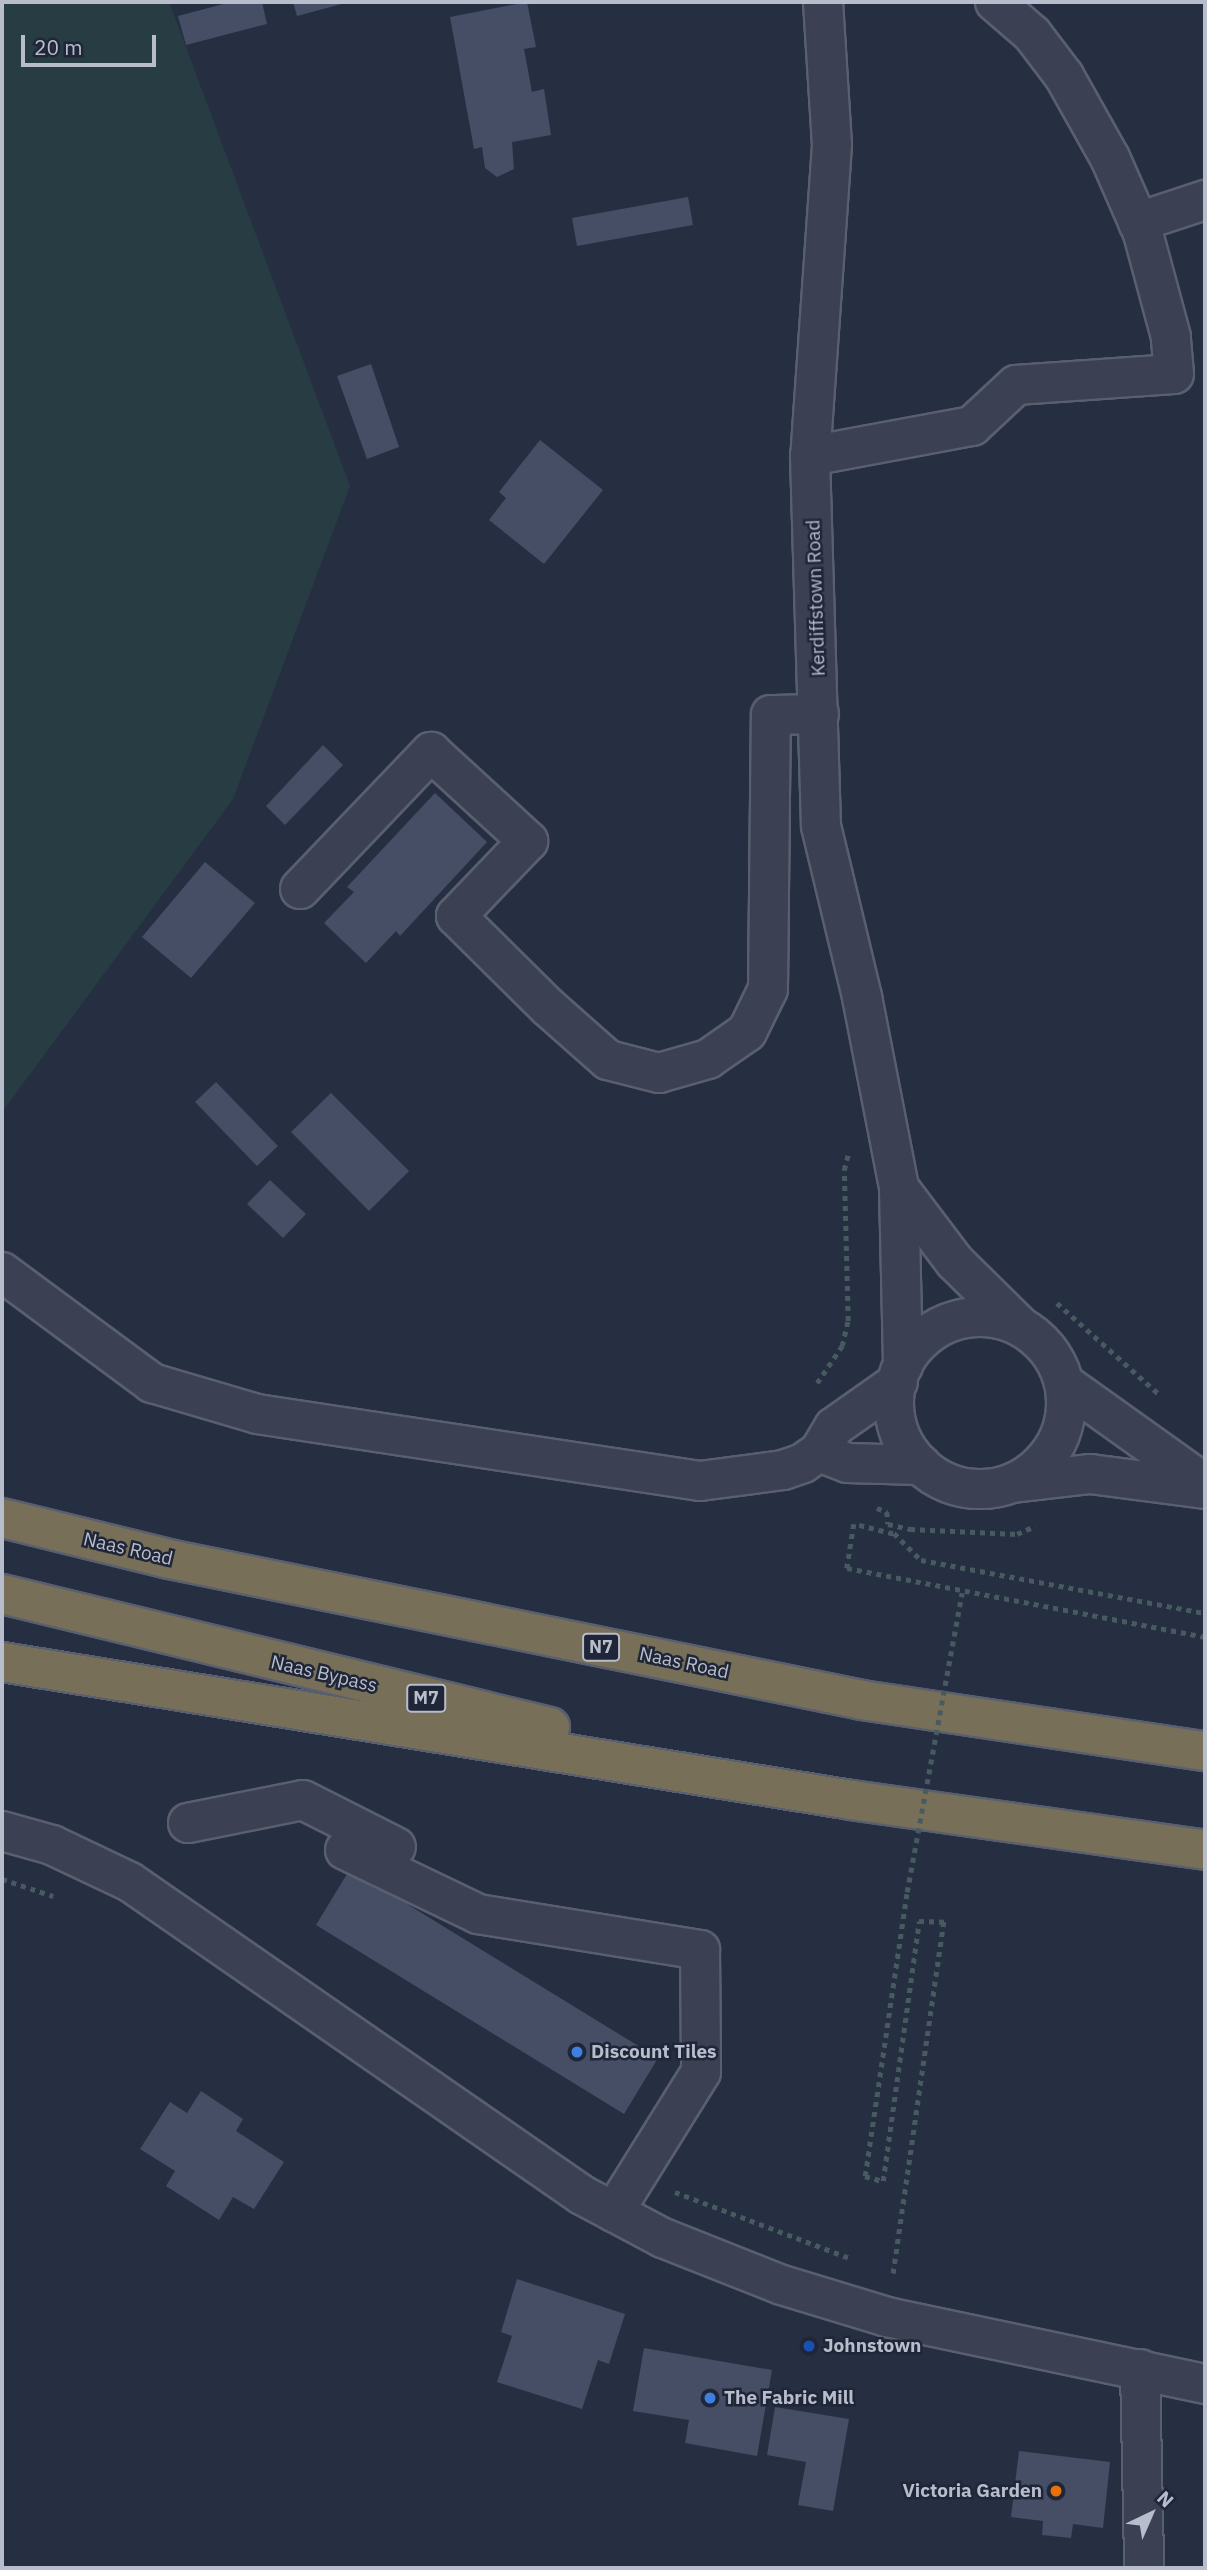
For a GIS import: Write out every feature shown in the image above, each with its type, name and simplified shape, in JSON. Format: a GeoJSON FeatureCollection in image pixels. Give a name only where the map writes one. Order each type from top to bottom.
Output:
{"type":"FeatureCollection","features":[{"type":"Feature","properties":{"kind":"highway","name":"Naas Road"},"geometry":{"type":"LineString","coordinates":[[2,1518],[169,1559],[848,1697],[1205,1751]]}},
{"type":"Feature","properties":{"kind":"highway","name":"Naas Bypass"},"geometry":{"type":"LineString","coordinates":[[2,1594],[851,1800]]}},
{"type":"Feature","properties":{"kind":"highway"},"geometry":{"type":"LineString","coordinates":[[2,1662],[851,1800],[1205,1850]]}},
{"type":"Feature","properties":{"kind":"street","name":"Kerdiffstown Road"},"geometry":{"type":"LineString","coordinates":[[823,2],[832,145],[810,456],[821,826],[862,997],[898,1188],[900,1374]]}},
{"type":"Feature","properties":{"kind":"street"},"geometry":{"type":"LineString","coordinates":[[810,456],[972,426],[1016,385],[1189,368],[1171,337],[1138,222],[1110,158],[1064,76],[1032,34],[995,2]]}},
{"type":"Feature","properties":{"kind":"street"},"geometry":{"type":"LineString","coordinates":[[1138,222],[1205,200]]}},
{"type":"Feature","properties":{"kind":"street"},"geometry":{"type":"LineString","coordinates":[[300,889],[431,752],[528,841],[456,916],[548,1007],[608,1060],[659,1073],[708,1059],[747,1032],[768,989],[771,715],[819,714]]}},
{"type":"Feature","properties":{"kind":"street"},"geometry":{"type":"LineString","coordinates":[[898,1188],[955,1262],[1021,1327],[1041,1342],[1065,1384],[1205,1487]]}},
{"type":"Feature","properties":{"kind":"street"},"geometry":{"type":"LineString","coordinates":[[2,1272],[152,1383],[257,1414],[700,1481],[783,1470],[820,1452],[835,1427],[900,1374],[916,1346],[954,1321],[977,1317],[1021,1327]]}},
{"type":"Feature","properties":{"kind":"street"},"geometry":{"type":"LineString","coordinates":[[900,1374],[896,1420],[905,1446],[921,1465],[940,1479],[964,1488],[1090,1474],[1205,1487]]}},
{"type":"Feature","properties":{"kind":"street"},"geometry":{"type":"LineString","coordinates":[[1013,1483],[1050,1454],[1062,1432],[1065,1384]]}},
{"type":"Feature","properties":{"kind":"street"},"geometry":{"type":"LineString","coordinates":[[820,1452],[847,1463],[921,1465]]}},
{"type":"Feature","properties":{"kind":"street"},"geometry":{"type":"LineString","coordinates":[[188,1823],[303,1800],[466,1882],[463,1907]]}},
{"type":"Feature","properties":{"kind":"street"},"geometry":{"type":"LineString","coordinates":[[2,1831],[52,1845],[130,1882],[582,2196],[663,2238],[782,2285],[887,2317],[1205,2384]]}},
{"type":"Feature","properties":{"kind":"street"},"geometry":{"type":"LineString","coordinates":[[345,1850],[478,1914],[701,1950],[701,2072],[614,2212]]}},
{"type":"Feature","properties":{"kind":"street"},"geometry":{"type":"LineString","coordinates":[[1140,2369],[1144,2568]]}},
{"type":"Feature","properties":{"kind":"path"},"geometry":{"type":"LineString","coordinates":[[820,1452],[809,1400],[842,1346],[848,1321],[844,1170],[855,1148]]}},
{"type":"Feature","properties":{"kind":"path"},"geometry":{"type":"LineString","coordinates":[[863,1504],[887,1512],[888,1524],[896,1527],[1017,1534],[1042,1522]]}},
{"type":"Feature","properties":{"kind":"path"},"geometry":{"type":"LineString","coordinates":[[1205,1612],[921,1560],[893,1534],[854,1524],[847,1568],[962,1593],[1205,1637]]}},
{"type":"Feature","properties":{"kind":"path"},"geometry":{"type":"LineString","coordinates":[[893,1534],[896,1527]]}},
{"type":"Feature","properties":{"kind":"path"},"geometry":{"type":"LineString","coordinates":[[887,2317],[944,1922],[919,1921],[883,2181],[865,2176],[907,1892],[962,1593]]}},
{"type":"Feature","properties":{"kind":"path"},"geometry":{"type":"LineString","coordinates":[[634,2178],[854,2259]]}},
{"type":"Feature","properties":{"kind":"path"},"geometry":{"type":"LineString","coordinates":[[880,2269],[907,2277]]}},
{"type":"Feature","properties":{"kind":"green space"},"geometry":{"type":"Polygon","coordinates":[[[2,2],[169,2],[350,486],[233,799],[2,1112],[2,2]]]}},
{"type":"Feature","properties":{"kind":"building"},"geometry":{"type":"Polygon","coordinates":[[[231,2],[262,2],[267,24],[186,45],[178,16],[231,2]]]}},
{"type":"Feature","properties":{"kind":"building"},"geometry":{"type":"Polygon","coordinates":[[[293,2],[345,2],[345,3],[297,16],[293,2]]]}},
{"type":"Feature","properties":{"kind":"building"},"geometry":{"type":"Polygon","coordinates":[[[527,2],[536,47],[524,49],[532,92],[544,89],[551,135],[512,142],[514,169],[497,177],[485,168],[482,147],[474,149],[450,17],[527,2]]]}},
{"type":"Feature","properties":{"kind":"building"},"geometry":{"type":"Polygon","coordinates":[[[688,197],[693,225],[577,246],[572,218],[688,197]]]}},
{"type":"Feature","properties":{"kind":"building"},"geometry":{"type":"Polygon","coordinates":[[[371,364],[399,447],[367,459],[337,376],[371,364]]]}},
{"type":"Feature","properties":{"kind":"building"},"geometry":{"type":"Polygon","coordinates":[[[540,440],[603,490],[544,564],[489,520],[506,498],[499,492],[540,440]]]}},
{"type":"Feature","properties":{"kind":"building"},"geometry":{"type":"Polygon","coordinates":[[[323,745],[343,765],[285,825],[266,806],[323,745]]]}},
{"type":"Feature","properties":{"kind":"building"},"geometry":{"type":"Polygon","coordinates":[[[435,793],[487,842],[400,936],[396,931],[366,963],[324,923],[354,892],[347,887],[435,793]]]}},
{"type":"Feature","properties":{"kind":"building"},"geometry":{"type":"Polygon","coordinates":[[[205,862],[255,903],[191,978],[142,937],[205,862]]]}},
{"type":"Feature","properties":{"kind":"building"},"geometry":{"type":"Polygon","coordinates":[[[216,1082],[278,1146],[257,1166],[195,1102],[216,1082]]]}},
{"type":"Feature","properties":{"kind":"building"},"geometry":{"type":"Polygon","coordinates":[[[331,1093],[409,1171],[369,1211],[291,1132],[331,1093]]]}},
{"type":"Feature","properties":{"kind":"building"},"geometry":{"type":"Polygon","coordinates":[[[270,1180],[306,1214],[283,1238],[247,1204],[270,1180]]]}},
{"type":"Feature","properties":{"kind":"building"},"geometry":{"type":"Polygon","coordinates":[[[350,1869],[658,2058],[624,2114],[316,1925],[350,1869]]]}},
{"type":"Feature","properties":{"kind":"building"},"geometry":{"type":"Polygon","coordinates":[[[201,2091],[243,2119],[236,2131],[284,2162],[254,2209],[233,2197],[219,2220],[166,2186],[175,2171],[140,2149],[170,2102],[187,2113],[201,2091]]]}},
{"type":"Feature","properties":{"kind":"building"},"geometry":{"type":"Polygon","coordinates":[[[517,2279],[625,2314],[609,2364],[598,2360],[582,2409],[497,2382],[512,2336],[501,2332],[517,2279]]]}},
{"type":"Feature","properties":{"kind":"building"},"geometry":{"type":"Polygon","coordinates":[[[644,2348],[772,2370],[757,2456],[685,2443],[689,2420],[633,2411],[644,2348]]]}},
{"type":"Feature","properties":{"kind":"building"},"geometry":{"type":"Polygon","coordinates":[[[775,2407],[849,2419],[833,2511],[798,2505],[806,2462],[767,2455],[775,2407]]]}},
{"type":"Feature","properties":{"kind":"building"},"geometry":{"type":"Polygon","coordinates":[[[1019,2451],[1110,2462],[1103,2528],[1073,2524],[1071,2538],[1042,2535],[1043,2521],[1011,2517],[1019,2451]]]}},
{"type":"Feature","properties":{"kind":"place","name":"Discount Tiles"},"geometry":{"type":"Point","coordinates":[577,2052]}},
{"type":"Feature","properties":{"kind":"place","name":"Johnstown"},"geometry":{"type":"Point","coordinates":[809,2346]}},
{"type":"Feature","properties":{"kind":"place","name":"The Fabric Mill"},"geometry":{"type":"Point","coordinates":[710,2398]}},
{"type":"Feature","properties":{"kind":"place","name":"Victoria Garden"},"geometry":{"type":"Point","coordinates":[1056,2491]}}]}
